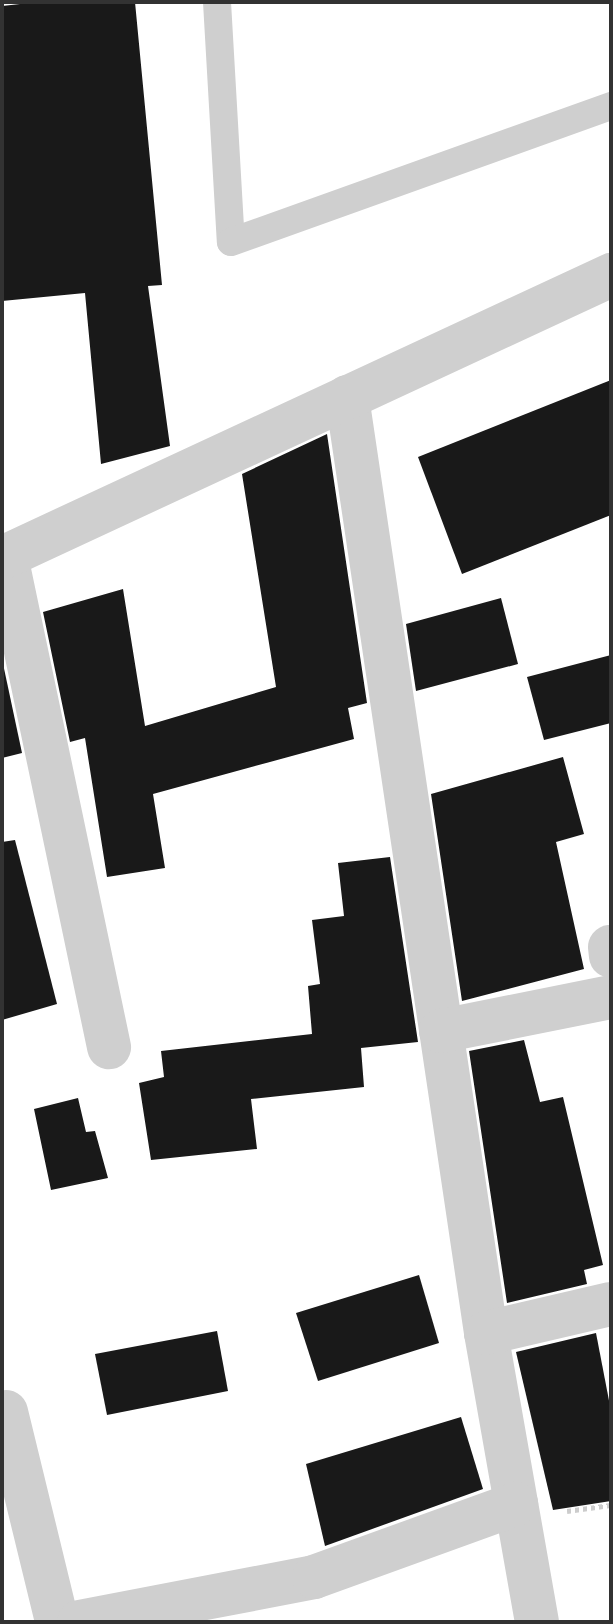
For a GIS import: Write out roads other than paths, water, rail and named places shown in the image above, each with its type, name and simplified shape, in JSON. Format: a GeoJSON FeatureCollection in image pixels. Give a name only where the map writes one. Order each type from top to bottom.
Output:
{"type":"FeatureCollection","features":[{"type":"Feature","properties":{"kind":"street"},"geometry":{"type":"LineString","coordinates":[[109,1047],[4,557],[611,275]]}},
{"type":"Feature","properties":{"kind":"street"},"geometry":{"type":"LineString","coordinates":[[347,397],[486,1333],[537,1622]]}},
{"type":"Feature","properties":{"kind":"street"},"geometry":{"type":"LineString","coordinates":[[441,1031],[611,997]]}},
{"type":"Feature","properties":{"kind":"street"},"geometry":{"type":"LineString","coordinates":[[486,1333],[611,1304]]}},
{"type":"Feature","properties":{"kind":"street"},"geometry":{"type":"LineString","coordinates":[[6,1412],[57,1622]]}},
{"type":"Feature","properties":{"kind":"street"},"geometry":{"type":"LineString","coordinates":[[79,1622],[314,1577],[516,1504]]}},
{"type":"Feature","properties":{"kind":"lane"},"geometry":{"type":"LineString","coordinates":[[217,2],[231,242],[611,106]]}}]}
